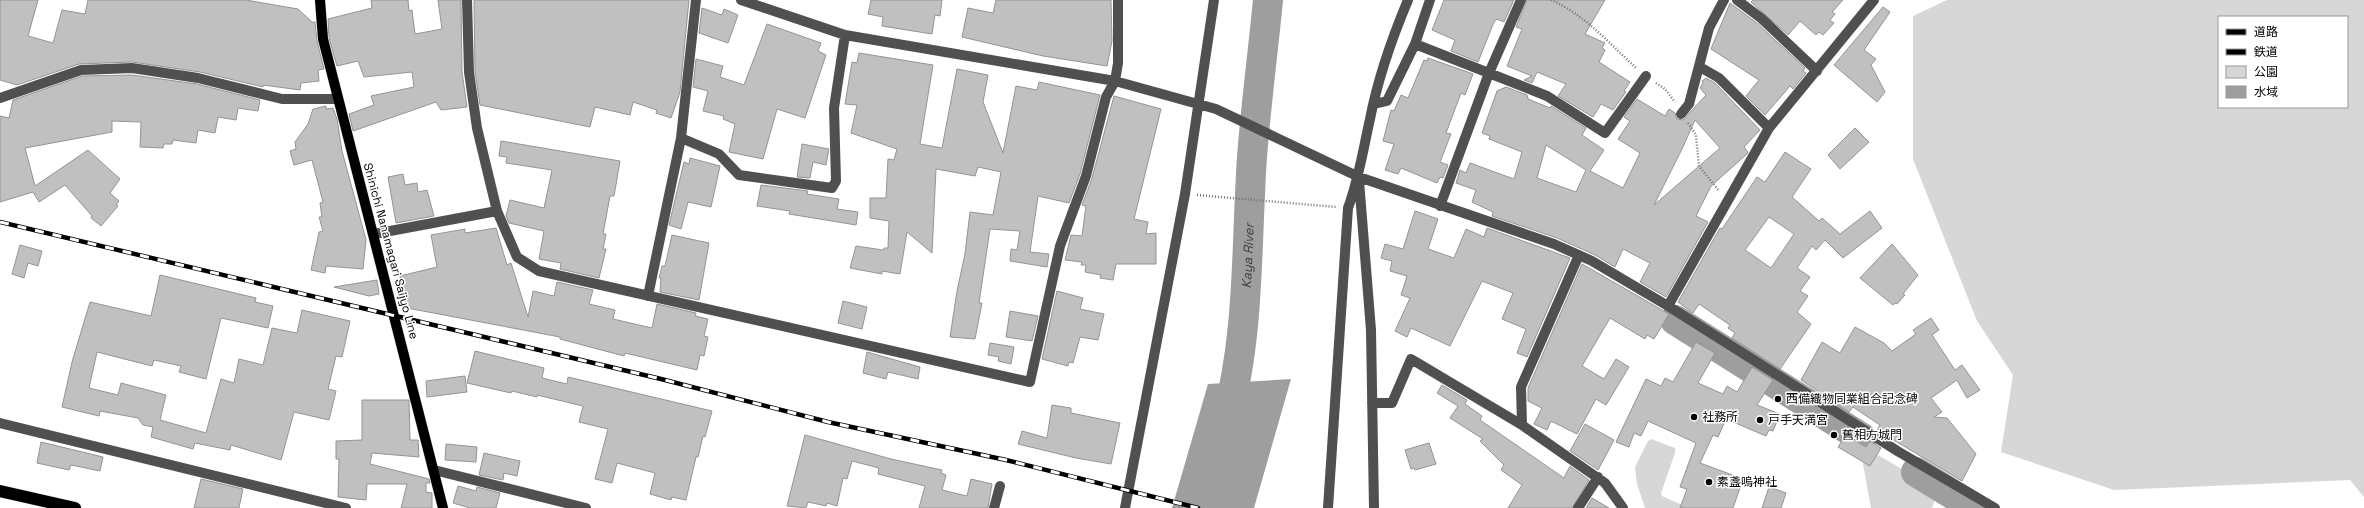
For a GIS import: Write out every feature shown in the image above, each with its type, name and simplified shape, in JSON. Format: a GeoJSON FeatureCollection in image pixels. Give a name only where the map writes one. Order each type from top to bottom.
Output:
{"type":"FeatureCollection","features":[{"type":"Feature","properties":{"kind":"highway"},"geometry":{"type":"LineString","coordinates":[[0,491],[76,508]]}},
{"type":"Feature","properties":{"kind":"main road","name":"Shinichi Nanamagari Saijyo Line"},"geometry":{"type":"LineString","coordinates":[[320,0],[323,39],[443,508]]}},
{"type":"Feature","properties":{"kind":"street"},"geometry":{"type":"LineString","coordinates":[[467,0],[469,72],[477,128],[497,211],[517,257],[539,271],[1030,382],[1060,246],[1086,176],[1106,97],[1115,81],[1118,63],[1118,0]]}},
{"type":"Feature","properties":{"kind":"street"},"geometry":{"type":"LineString","coordinates":[[648,296],[681,138],[696,0]]}},
{"type":"Feature","properties":{"kind":"street"},"geometry":{"type":"LineString","coordinates":[[741,0],[846,35],[1115,81],[1198,103],[1216,109],[1359,178],[1554,244],[1579,256],[1668,306],[1899,452],[1995,508]]}},
{"type":"Feature","properties":{"kind":"street"},"geometry":{"type":"LineString","coordinates":[[1125,508],[1185,194],[1214,0]]}},
{"type":"Feature","properties":{"kind":"street"},"geometry":{"type":"LineString","coordinates":[[1328,508],[1348,208],[1359,178],[1374,104],[1392,36],[1408,0]]}},
{"type":"Feature","properties":{"kind":"street"},"geometry":{"type":"LineString","coordinates":[[1374,104],[1387,101],[1415,44],[1430,0]]}},
{"type":"Feature","properties":{"kind":"street"},"geometry":{"type":"LineString","coordinates":[[1440,206],[1489,73],[1521,0]]}},
{"type":"Feature","properties":{"kind":"street"},"geometry":{"type":"LineString","coordinates":[[1681,114],[1690,104],[1709,28],[1724,0]]}},
{"type":"Feature","properties":{"kind":"street"},"geometry":{"type":"LineString","coordinates":[[1737,0],[1761,18],[1817,71]]}},
{"type":"Feature","properties":{"kind":"street"},"geometry":{"type":"LineString","coordinates":[[1668,306],[1769,128],[1874,0]]}},
{"type":"Feature","properties":{"kind":"street"},"geometry":{"type":"LineString","coordinates":[[681,138],[719,154],[739,175],[832,188],[836,181],[834,108],[846,35]]}},
{"type":"Feature","properties":{"kind":"street"},"geometry":{"type":"LineString","coordinates":[[1415,44],[1548,96],[1605,133],[1646,76]]}},
{"type":"Feature","properties":{"kind":"street"},"geometry":{"type":"LineString","coordinates":[[1700,67],[1719,78],[1769,128]]}},
{"type":"Feature","properties":{"kind":"street"},"geometry":{"type":"LineString","coordinates":[[0,98],[81,70],[132,68],[198,78],[282,99],[338,99]]}},
{"type":"Feature","properties":{"kind":"street"},"geometry":{"type":"LineString","coordinates":[[1359,178],[1371,330],[1374,508]]}},
{"type":"Feature","properties":{"kind":"street"},"geometry":{"type":"LineString","coordinates":[[374,234],[497,211]]}},
{"type":"Feature","properties":{"kind":"street"},"geometry":{"type":"LineString","coordinates":[[1522,425],[1521,387],[1579,256]]}},
{"type":"Feature","properties":{"kind":"street"},"geometry":{"type":"LineString","coordinates":[[1372,403],[1392,403],[1411,359],[1522,425],[1598,477],[1606,483],[1623,508]]}},
{"type":"Feature","properties":{"kind":"street"},"geometry":{"type":"LineString","coordinates":[[0,423],[346,508]]}},
{"type":"Feature","properties":{"kind":"street"},"geometry":{"type":"LineString","coordinates":[[434,470],[551,504],[586,508]]}},
{"type":"Feature","properties":{"kind":"street"},"geometry":{"type":"LineString","coordinates":[[1578,508],[1598,477]]}},
{"type":"Feature","properties":{"kind":"street"},"geometry":{"type":"LineString","coordinates":[[994,508],[1000,486]]}},
{"type":"Feature","properties":{"kind":"path"},"geometry":{"type":"LineString","coordinates":[[1185,194],[1348,208]]}},
{"type":"Feature","properties":{"kind":"green space"},"geometry":{"type":"Polygon","coordinates":[[[1947,0],[2364,0],[2364,497],[2350,480],[2114,490],[2001,452],[2013,375],[1977,321],[1913,159],[1913,16],[1947,0]]]}},
{"type":"Feature","properties":{"kind":"green space"},"geometry":{"type":"Polygon","coordinates":[[[1651,439],[1675,448],[1675,453],[1661,493],[1662,496],[1689,508],[1645,508],[1637,484],[1635,467],[1648,441],[1651,439]]]}},
{"type":"Feature","properties":{"kind":"green space"},"geometry":{"type":"Polygon","coordinates":[[[1873,452],[1932,487],[1936,497],[1932,508],[1871,508],[1863,464],[1864,460],[1873,452]]]}},
{"type":"Feature","properties":{"kind":"water"},"geometry":{"type":"Polygon","coordinates":[[[1291,379],[1254,508],[1172,508],[1208,384],[1291,379]]]}},
{"type":"Feature","properties":{"kind":"building"},"geometry":{"type":"Polygon","coordinates":[[[0,0],[38,0],[28,36],[53,43],[62,10],[85,14],[88,0],[246,0],[298,9],[312,22],[315,22],[317,41],[324,69],[318,70],[319,81],[301,83],[300,90],[263,85],[263,87],[200,72],[132,62],[79,64],[17,85],[0,80],[0,0]]]}},
{"type":"Feature","properties":{"kind":"building"},"geometry":{"type":"Polygon","coordinates":[[[371,0],[408,0],[409,11],[412,10],[415,34],[442,29],[438,0],[461,0],[462,72],[467,107],[441,110],[436,102],[353,131],[349,114],[374,105],[371,96],[414,87],[412,72],[364,77],[358,61],[337,66],[329,38],[328,19],[372,8],[371,0]]]}},
{"type":"Feature","properties":{"kind":"building"},"geometry":{"type":"Polygon","coordinates":[[[474,0],[689,0],[680,92],[671,118],[656,113],[657,110],[633,102],[630,115],[595,107],[590,127],[480,105],[475,71],[474,0]]]}},
{"type":"Feature","properties":{"kind":"building"},"geometry":{"type":"Polygon","coordinates":[[[871,0],[942,0],[940,16],[935,15],[932,34],[882,26],[883,17],[868,14],[871,0]]]}},
{"type":"Feature","properties":{"kind":"building"},"geometry":{"type":"Polygon","coordinates":[[[996,0],[1111,0],[1112,41],[1107,66],[1043,56],[962,37],[968,8],[993,13],[996,0]]]}},
{"type":"Feature","properties":{"kind":"building"},"geometry":{"type":"Polygon","coordinates":[[[1444,0],[1514,0],[1504,22],[1497,19],[1494,22],[1478,62],[1451,51],[1455,40],[1432,30],[1444,0]]]}},
{"type":"Feature","properties":{"kind":"building"},"geometry":{"type":"Polygon","coordinates":[[[1527,0],[1605,0],[1585,34],[1605,43],[1602,48],[1605,50],[1599,62],[1630,82],[1624,91],[1626,92],[1613,110],[1601,104],[1593,117],[1558,96],[1566,84],[1537,72],[1532,83],[1524,80],[1532,76],[1507,66],[1522,29],[1516,27],[1527,0]]]}},
{"type":"Feature","properties":{"kind":"building"},"geometry":{"type":"Polygon","coordinates":[[[1753,0],[1843,0],[1832,12],[1835,14],[1830,20],[1834,23],[1823,35],[1819,32],[1816,35],[1800,21],[1788,35],[1751,2],[1753,0]]]}},
{"type":"Feature","properties":{"kind":"building"},"geometry":{"type":"Polygon","coordinates":[[[1730,3],[1757,23],[1805,68],[1803,71],[1806,73],[1793,89],[1790,86],[1765,115],[1746,96],[1759,80],[1711,49],[1730,3]]]}},
{"type":"Feature","properties":{"kind":"building"},"geometry":{"type":"Polygon","coordinates":[[[1883,7],[1890,12],[1864,50],[1876,59],[1871,65],[1885,92],[1877,102],[1834,65],[1883,7]]]}},
{"type":"Feature","properties":{"kind":"building"},"geometry":{"type":"Polygon","coordinates":[[[702,8],[722,15],[724,9],[738,15],[728,43],[699,33],[702,8]]]}},
{"type":"Feature","properties":{"kind":"building"},"geometry":{"type":"Polygon","coordinates":[[[767,24],[821,43],[818,51],[826,55],[805,118],[777,109],[763,159],[729,152],[735,124],[723,119],[724,116],[703,111],[708,91],[693,87],[696,59],[723,66],[720,77],[744,85],[767,24]]]}},
{"type":"Feature","properties":{"kind":"building"},"geometry":{"type":"Polygon","coordinates":[[[859,53],[933,65],[920,144],[942,148],[957,69],[988,75],[983,102],[1003,153],[1016,86],[1037,90],[1039,82],[1100,95],[1080,174],[1069,203],[1038,196],[1030,252],[1049,254],[1047,267],[1010,261],[1011,249],[1017,250],[1020,231],[990,229],[979,303],[982,303],[975,339],[950,337],[957,291],[965,254],[970,212],[993,215],[1001,172],[978,167],[975,176],[936,169],[932,253],[907,232],[900,274],[882,271],[882,274],[850,268],[856,246],[883,250],[884,248],[888,248],[889,221],[870,218],[870,198],[886,198],[888,159],[894,160],[897,149],[851,133],[857,105],[845,104],[852,62],[857,63],[859,53]]]}},
{"type":"Feature","properties":{"kind":"building"},"geometry":{"type":"Polygon","coordinates":[[[1428,58],[1473,74],[1465,95],[1461,93],[1446,133],[1451,134],[1440,162],[1448,165],[1443,178],[1440,177],[1437,183],[1401,168],[1398,174],[1385,170],[1394,144],[1383,141],[1391,110],[1394,111],[1401,95],[1408,98],[1424,60],[1427,61],[1428,58]]]}},
{"type":"Feature","properties":{"kind":"building"},"geometry":{"type":"Polygon","coordinates":[[[132,75],[197,84],[260,100],[258,111],[238,108],[236,120],[218,117],[215,133],[198,130],[196,143],[173,140],[172,144],[164,144],[163,148],[140,147],[141,122],[112,121],[112,132],[25,148],[35,186],[88,150],[120,179],[110,193],[119,201],[116,205],[118,206],[101,226],[91,218],[92,216],[65,185],[39,202],[33,192],[0,202],[0,116],[9,118],[13,100],[82,76],[132,75]]]}},
{"type":"Feature","properties":{"kind":"building"},"geometry":{"type":"Polygon","coordinates":[[[1706,78],[1715,83],[1760,130],[1744,147],[1748,152],[1747,154],[1711,186],[1696,216],[1708,222],[1666,297],[1640,282],[1650,263],[1623,249],[1615,267],[1595,255],[1557,238],[1492,216],[1493,212],[1472,202],[1476,190],[1456,183],[1460,170],[1466,173],[1470,163],[1514,179],[1522,152],[1489,139],[1490,136],[1482,133],[1497,91],[1506,87],[1527,95],[1528,99],[1550,108],[1551,106],[1586,128],[1582,135],[1604,150],[1590,171],[1623,188],[1640,153],[1618,139],[1630,121],[1624,117],[1637,99],[1665,116],[1669,109],[1675,113],[1677,119],[1683,120],[1706,95],[1700,88],[1703,83],[1702,81],[1706,78]],[[1695,120],[1682,149],[1654,205],[1720,148],[1695,120]],[[1546,145],[1537,178],[1576,192],[1586,170],[1546,145]]]}},
{"type":"Feature","properties":{"kind":"building"},"geometry":{"type":"Polygon","coordinates":[[[1114,96],[1161,109],[1134,219],[1148,222],[1146,234],[1156,233],[1156,264],[1116,264],[1113,280],[1100,278],[1101,275],[1085,272],[1086,265],[1081,265],[1082,262],[1065,260],[1071,235],[1082,236],[1086,206],[1082,205],[1092,178],[1114,96]]]}},
{"type":"Feature","properties":{"kind":"building"},"geometry":{"type":"Polygon","coordinates":[[[326,106],[326,109],[333,108],[337,119],[342,151],[366,240],[363,269],[326,266],[325,273],[311,270],[319,232],[323,231],[319,217],[322,217],[320,203],[323,202],[312,160],[294,165],[290,151],[296,149],[295,142],[308,124],[313,109],[326,106]]]}},
{"type":"Feature","properties":{"kind":"building"},"geometry":{"type":"Polygon","coordinates":[[[1855,128],[1869,142],[1840,169],[1828,155],[1855,128]]]}},
{"type":"Feature","properties":{"kind":"building"},"geometry":{"type":"Polygon","coordinates":[[[501,141],[620,161],[614,196],[610,196],[603,234],[606,234],[603,249],[606,249],[599,278],[560,269],[561,263],[539,259],[544,231],[509,223],[506,216],[510,200],[544,208],[552,170],[506,163],[507,157],[499,156],[501,141]]]}},
{"type":"Feature","properties":{"kind":"building"},"geometry":{"type":"Polygon","coordinates":[[[802,144],[829,149],[826,165],[813,162],[810,178],[797,177],[802,144]]]}},
{"type":"Feature","properties":{"kind":"building"},"geometry":{"type":"Polygon","coordinates":[[[1785,152],[1811,169],[1792,197],[1819,221],[1822,218],[1840,234],[1870,211],[1882,228],[1843,258],[1825,240],[1816,250],[1812,246],[1797,268],[1810,277],[1800,291],[1808,296],[1797,312],[1811,324],[1780,369],[1732,338],[1735,333],[1728,328],[1730,325],[1699,304],[1693,313],[1678,302],[1720,228],[1722,229],[1757,177],[1765,182],[1785,152]],[[1769,217],[1745,250],[1771,268],[1794,234],[1769,217]]]}},
{"type":"Feature","properties":{"kind":"building"},"geometry":{"type":"Polygon","coordinates":[[[690,158],[720,166],[711,207],[688,202],[681,229],[669,225],[684,162],[689,164],[690,158]]]}},
{"type":"Feature","properties":{"kind":"building"},"geometry":{"type":"Polygon","coordinates":[[[403,174],[405,185],[417,183],[418,192],[427,190],[434,216],[396,223],[388,177],[403,174]]]}},
{"type":"Feature","properties":{"kind":"building"},"geometry":{"type":"Polygon","coordinates":[[[761,185],[808,191],[807,194],[839,199],[837,209],[858,212],[856,225],[789,214],[790,211],[757,206],[761,185]]]}},
{"type":"Feature","properties":{"kind":"building"},"geometry":{"type":"Polygon","coordinates":[[[1415,211],[1438,219],[1428,249],[1454,258],[1466,229],[1484,237],[1487,228],[1570,258],[1527,357],[1517,353],[1526,329],[1502,319],[1513,293],[1482,281],[1450,346],[1411,328],[1407,337],[1395,331],[1410,298],[1401,295],[1407,276],[1390,271],[1392,261],[1381,258],[1385,244],[1403,249],[1415,211]]]}},
{"type":"Feature","properties":{"kind":"building"},"geometry":{"type":"Polygon","coordinates":[[[496,228],[507,265],[511,263],[528,317],[533,291],[554,296],[557,282],[593,290],[589,304],[615,310],[613,319],[652,328],[657,304],[696,313],[695,316],[708,319],[704,336],[708,337],[704,356],[700,355],[697,370],[625,353],[624,356],[560,339],[560,337],[407,308],[400,276],[437,267],[431,235],[465,229],[465,233],[496,228]]]}},
{"type":"Feature","properties":{"kind":"building"},"geometry":{"type":"Polygon","coordinates":[[[672,235],[709,243],[699,300],[660,292],[661,278],[659,278],[662,266],[665,266],[672,235]]]}},
{"type":"Feature","properties":{"kind":"building"},"geometry":{"type":"Polygon","coordinates":[[[1892,244],[1918,275],[1903,294],[1905,295],[1897,304],[1895,303],[1893,305],[1860,278],[1892,244]]]}},
{"type":"Feature","properties":{"kind":"building"},"geometry":{"type":"Polygon","coordinates":[[[20,245],[42,251],[38,266],[28,263],[24,278],[12,274],[20,245]]]}},
{"type":"Feature","properties":{"kind":"building"},"geometry":{"type":"Polygon","coordinates":[[[1582,264],[1669,314],[1654,339],[1647,335],[1645,339],[1610,318],[1582,366],[1604,379],[1616,359],[1629,367],[1606,405],[1596,399],[1577,434],[1551,421],[1547,430],[1534,424],[1542,408],[1528,401],[1528,388],[1582,264]]]}},
{"type":"Feature","properties":{"kind":"building"},"geometry":{"type":"Polygon","coordinates":[[[160,275],[256,298],[255,302],[273,306],[268,328],[221,318],[206,379],[179,372],[181,366],[154,360],[152,366],[97,352],[89,388],[118,395],[121,383],[166,395],[160,420],[206,433],[221,379],[234,383],[239,359],[263,365],[272,328],[297,333],[302,310],[350,321],[342,357],[336,356],[328,389],[336,391],[329,420],[294,412],[281,460],[231,445],[230,450],[195,443],[193,449],[151,437],[153,427],[143,425],[138,418],[100,411],[99,416],[62,407],[72,362],[90,302],[151,316],[160,275]]]}},
{"type":"Feature","properties":{"kind":"building"},"geometry":{"type":"Polygon","coordinates":[[[377,280],[379,294],[369,296],[334,287],[377,280]]]}},
{"type":"Feature","properties":{"kind":"building"},"geometry":{"type":"Polygon","coordinates":[[[1057,291],[1083,298],[1080,309],[1104,314],[1098,340],[1080,337],[1073,363],[1069,362],[1068,366],[1042,359],[1057,291]]]}},
{"type":"Feature","properties":{"kind":"building"},"geometry":{"type":"Polygon","coordinates":[[[843,301],[867,307],[862,329],[838,323],[843,301]]]}},
{"type":"Feature","properties":{"kind":"building"},"geometry":{"type":"Polygon","coordinates":[[[1010,311],[1038,316],[1032,341],[1006,337],[1010,311]]]}},
{"type":"Feature","properties":{"kind":"building"},"geometry":{"type":"Polygon","coordinates":[[[1931,318],[1939,330],[1932,335],[1955,370],[1962,365],[1980,390],[1967,398],[1957,380],[1931,398],[1942,412],[1934,417],[1947,418],[1976,454],[1962,481],[1877,430],[1880,425],[1853,407],[1849,412],[1801,380],[1822,342],[1840,353],[1855,327],[1884,343],[1892,351],[1916,334],[1913,330],[1931,318]]]}},
{"type":"Feature","properties":{"kind":"building"},"geometry":{"type":"Polygon","coordinates":[[[1696,342],[1715,353],[1698,383],[1723,394],[1727,386],[1737,392],[1752,367],[1773,380],[1757,405],[1780,414],[1773,431],[1769,430],[1766,436],[1726,419],[1718,437],[1713,435],[1700,463],[1738,477],[1735,485],[1740,488],[1733,508],[1680,508],[1687,489],[1680,487],[1696,443],[1648,421],[1641,436],[1634,433],[1629,447],[1616,442],[1646,379],[1661,386],[1665,378],[1673,382],[1696,342]]]}},
{"type":"Feature","properties":{"kind":"building"},"geometry":{"type":"Polygon","coordinates":[[[990,343],[1014,347],[1011,364],[998,361],[999,357],[988,355],[990,343]]]}},
{"type":"Feature","properties":{"kind":"building"},"geometry":{"type":"Polygon","coordinates":[[[475,351],[544,368],[542,378],[567,384],[568,377],[712,411],[705,437],[703,436],[698,457],[696,457],[686,500],[672,497],[671,500],[650,494],[655,473],[617,463],[612,483],[595,479],[608,429],[579,422],[583,406],[537,395],[537,397],[512,391],[511,393],[467,383],[475,351]]]}},
{"type":"Feature","properties":{"kind":"building"},"geometry":{"type":"Polygon","coordinates":[[[867,352],[920,367],[918,379],[888,372],[886,379],[863,373],[867,352]]]}},
{"type":"Feature","properties":{"kind":"building"},"geometry":{"type":"Polygon","coordinates":[[[465,376],[467,392],[427,397],[426,381],[465,376]]]}},
{"type":"Feature","properties":{"kind":"building"},"geometry":{"type":"Polygon","coordinates":[[[1442,385],[1467,400],[1465,404],[1482,416],[1480,420],[1564,478],[1570,466],[1589,480],[1572,508],[1508,508],[1522,485],[1501,470],[1504,465],[1480,441],[1483,439],[1450,418],[1458,406],[1437,393],[1442,385]]]}},
{"type":"Feature","properties":{"kind":"building"},"geometry":{"type":"Polygon","coordinates":[[[362,400],[409,400],[410,440],[418,440],[419,457],[372,453],[370,464],[429,479],[430,483],[426,483],[426,492],[432,493],[432,508],[401,508],[407,484],[367,484],[366,500],[338,497],[339,459],[336,459],[336,441],[362,440],[362,400]]]}},
{"type":"Feature","properties":{"kind":"building"},"geometry":{"type":"Polygon","coordinates":[[[1052,405],[1071,408],[1071,413],[1120,423],[1111,464],[1076,458],[1018,444],[1022,431],[1047,438],[1052,405]]]}},
{"type":"Feature","properties":{"kind":"building"},"geometry":{"type":"Polygon","coordinates":[[[1585,424],[1614,440],[1598,470],[1570,451],[1585,424]]]}},
{"type":"Feature","properties":{"kind":"building"},"geometry":{"type":"Polygon","coordinates":[[[805,435],[891,459],[942,470],[941,473],[946,475],[942,490],[967,496],[971,479],[992,484],[988,508],[919,508],[925,486],[878,474],[879,468],[852,461],[847,479],[843,478],[837,506],[827,503],[826,506],[808,502],[806,508],[787,506],[805,435]]]}},
{"type":"Feature","properties":{"kind":"building"},"geometry":{"type":"Polygon","coordinates":[[[1846,435],[1866,447],[1870,441],[1881,448],[1870,466],[1838,447],[1846,435]]]}},
{"type":"Feature","properties":{"kind":"building"},"geometry":{"type":"Polygon","coordinates":[[[41,442],[103,457],[100,471],[71,465],[69,470],[37,463],[41,442]]]}},
{"type":"Feature","properties":{"kind":"building"},"geometry":{"type":"Polygon","coordinates":[[[1429,443],[1436,464],[1415,470],[1414,468],[1411,469],[1405,450],[1429,443]]]}},
{"type":"Feature","properties":{"kind":"building"},"geometry":{"type":"Polygon","coordinates":[[[446,444],[477,447],[476,462],[445,460],[446,444]]]}},
{"type":"Feature","properties":{"kind":"building"},"geometry":{"type":"Polygon","coordinates":[[[484,453],[520,461],[517,476],[504,473],[503,480],[479,475],[484,453]]]}},
{"type":"Feature","properties":{"kind":"building"},"geometry":{"type":"Polygon","coordinates":[[[201,479],[243,489],[239,508],[194,508],[201,479]]]}},
{"type":"Feature","properties":{"kind":"building"},"geometry":{"type":"Polygon","coordinates":[[[458,486],[476,491],[477,487],[500,493],[496,508],[470,508],[453,503],[458,486]]]}},
{"type":"Feature","properties":{"kind":"building"},"geometry":{"type":"Polygon","coordinates":[[[1769,487],[1786,493],[1781,508],[1762,508],[1769,487]]]}},
{"type":"Feature","properties":{"kind":"building"},"geometry":{"type":"Polygon","coordinates":[[[1592,498],[1609,508],[1586,508],[1592,498]]]}},
{"type":"Feature","properties":{"kind":"waterway","name":"Kaya River"},"geometry":{"type":"LineString","coordinates":[[1226,421],[1234,389],[1243,323],[1255,117],[1268,0]]}},
{"type":"Feature","properties":{"kind":"waterway"},"geometry":{"type":"LineString","coordinates":[[1675,320],[1862,438]]}},
{"type":"Feature","properties":{"kind":"waterway"},"geometry":{"type":"LineString","coordinates":[[1916,472],[1975,508]]}},
{"type":"Feature","properties":{"kind":"railway"},"geometry":{"type":"LineString","coordinates":[[0,222],[661,379],[828,422],[1006,460],[1198,508]]}},
{"type":"Feature","properties":{"kind":"place","name":"西備織物同業組合記念碑"},"geometry":{"type":"Point","coordinates":[1778,399]}},
{"type":"Feature","properties":{"kind":"place","name":"社務所"},"geometry":{"type":"Point","coordinates":[1694,417]}},
{"type":"Feature","properties":{"kind":"place","name":"戸手天満宮"},"geometry":{"type":"Point","coordinates":[1760,420]}},
{"type":"Feature","properties":{"kind":"place","name":"舊相方城門"},"geometry":{"type":"Point","coordinates":[1834,435]}},
{"type":"Feature","properties":{"kind":"place","name":"素盞嗚神社"},"geometry":{"type":"Point","coordinates":[1709,482]}}]}
